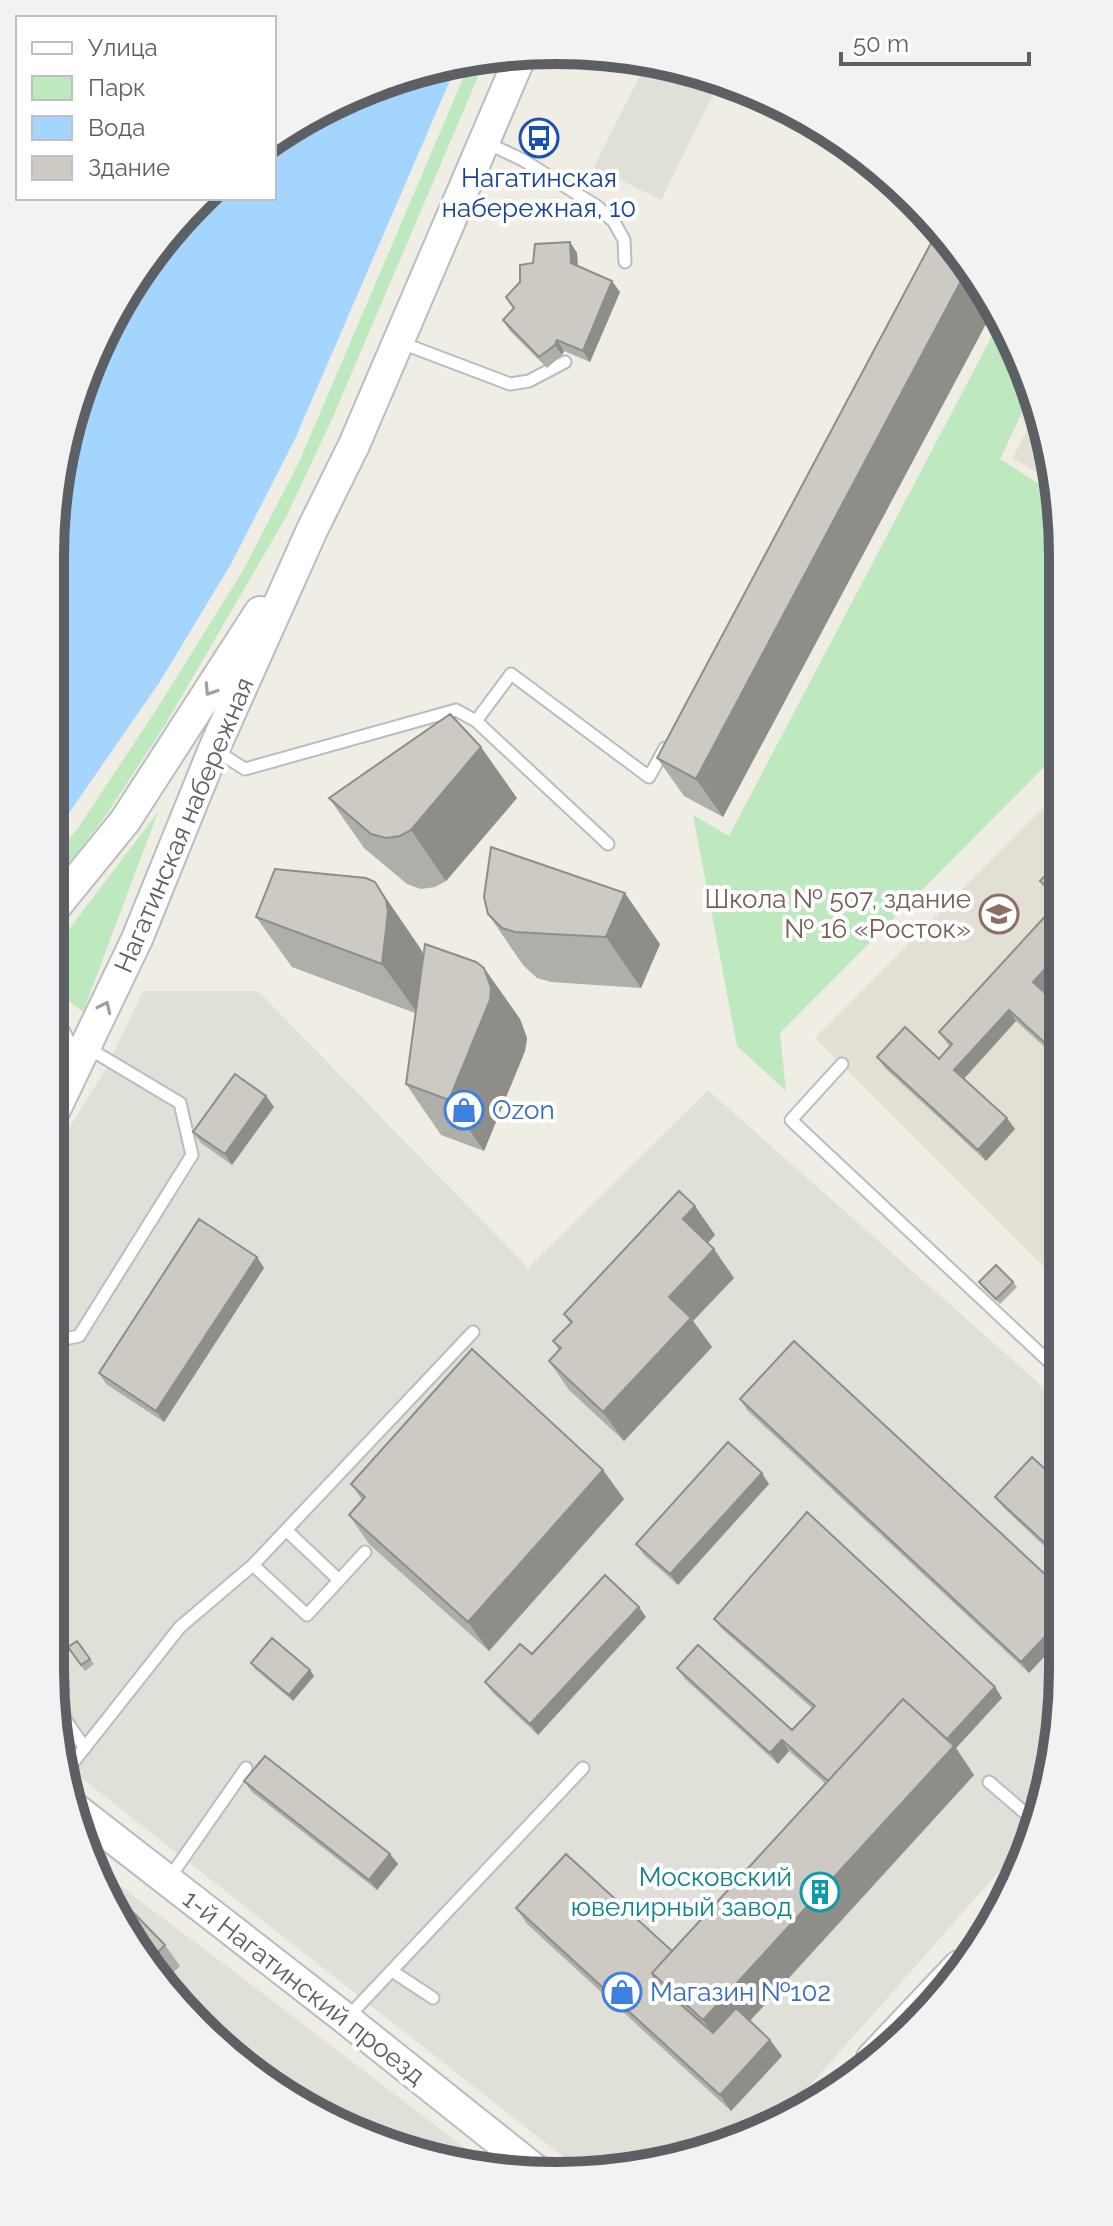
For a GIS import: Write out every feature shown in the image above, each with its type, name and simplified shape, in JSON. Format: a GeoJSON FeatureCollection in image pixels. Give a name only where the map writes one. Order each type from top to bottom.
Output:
{"type":"FeatureCollection","features":[{"type":"Feature","properties":{"kind":"main road","name":"Нагатинская набережная"},"geometry":{"type":"LineString","coordinates":[[64,1091],[137,939],[214,749],[312,530],[354,445],[517,66]]}},
{"type":"Feature","properties":{"kind":"main road","name":"Нагатинская набережная"},"geometry":{"type":"LineString","coordinates":[[64,896],[125,821],[312,530]]}},
{"type":"Feature","properties":{"kind":"main road","name":"1-й Нагатинский проезд"},"geometry":{"type":"LineString","coordinates":[[87,1818],[346,2019],[521,2161]]}},
{"type":"Feature","properties":{"kind":"lane"},"geometry":{"type":"LineString","coordinates":[[484,142],[523,160],[598,207],[614,222],[624,240],[625,262]]}},
{"type":"Feature","properties":{"kind":"lane"},"geometry":{"type":"LineString","coordinates":[[398,342],[510,384],[529,381],[565,362]]}},
{"type":"Feature","properties":{"kind":"lane"},"geometry":{"type":"LineString","coordinates":[[476,721],[511,674],[649,777],[671,736]]}},
{"type":"Feature","properties":{"kind":"lane"},"geometry":{"type":"LineString","coordinates":[[214,749],[245,769],[456,710],[476,721],[608,844]]}},
{"type":"Feature","properties":{"kind":"lane"},"geometry":{"type":"LineString","coordinates":[[64,1339],[79,1336],[192,1155],[180,1103],[86,1046]]}},
{"type":"Feature","properties":{"kind":"lane"},"geometry":{"type":"LineString","coordinates":[[842,1064],[791,1120],[1049,1362]]}},
{"type":"Feature","properties":{"kind":"lane"},"geometry":{"type":"LineString","coordinates":[[73,1763],[180,1627],[253,1565],[473,1332]]}},
{"type":"Feature","properties":{"kind":"lane"},"geometry":{"type":"LineString","coordinates":[[286,1530],[339,1580]]}},
{"type":"Feature","properties":{"kind":"lane"},"geometry":{"type":"LineString","coordinates":[[253,1565],[307,1615],[365,1552]]}},
{"type":"Feature","properties":{"kind":"lane"},"geometry":{"type":"LineString","coordinates":[[67,1722],[85,1748]]}},
{"type":"Feature","properties":{"kind":"lane"},"geometry":{"type":"LineString","coordinates":[[168,1881],[246,1768]]}},
{"type":"Feature","properties":{"kind":"lane"},"geometry":{"type":"LineString","coordinates":[[346,2019],[583,1768]]}},
{"type":"Feature","properties":{"kind":"lane"},"geometry":{"type":"LineString","coordinates":[[989,1782],[1027,1815]]}},
{"type":"Feature","properties":{"kind":"lane"},"geometry":{"type":"LineString","coordinates":[[392,1971],[433,1998]]}},
{"type":"Feature","properties":{"kind":"shaded area"},"geometry":{"type":"Polygon","coordinates":[[[642,71],[715,90],[661,200],[594,167],[642,71]]]}},
{"type":"Feature","properties":{"kind":"shaded area"},"geometry":{"type":"Polygon","coordinates":[[[1030,423],[1042,475],[1013,458],[1030,423]]]}},
{"type":"Feature","properties":{"kind":"shaded area","name":"Школа № 507, здание № 16 «Росток»"},"geometry":{"type":"Polygon","coordinates":[[[1049,802],[1049,1272],[815,1038],[1049,802]]]}},
{"type":"Feature","properties":{"kind":"shaded area"},"geometry":{"type":"Polygon","coordinates":[[[143,991],[258,991],[528,1268],[708,1090],[1049,1392],[1048,1702],[1040,1766],[1023,1828],[1013,1856],[799,2098],[745,2125],[684,2145],[621,2158],[569,2162],[75,1773],[68,1734],[64,1670],[64,1136],[107,1067],[143,991]]]}},
{"type":"Feature","properties":{"kind":"shaded area"},"geometry":{"type":"Polygon","coordinates":[[[111,1880],[475,2155],[429,2145],[368,2125],[310,2096],[257,2060],[208,2018],[186,1994],[147,1943],[111,1880]]]}},
{"type":"Feature","properties":{"kind":"green space"},"geometry":{"type":"Polygon","coordinates":[[[481,70],[333,417],[286,517],[165,725],[106,815],[64,871],[64,845],[158,707],[244,569],[300,460],[466,72],[481,70]]]}},
{"type":"Feature","properties":{"kind":"green space"},"geometry":{"type":"Polygon","coordinates":[[[994,332],[1025,405],[1000,459],[1044,488],[1045,492],[1049,556],[1049,762],[780,1033],[786,1091],[737,1046],[693,815],[729,836],[994,332]]]}},
{"type":"Feature","properties":{"kind":"green space"},"geometry":{"type":"Polygon","coordinates":[[[158,812],[83,1012],[64,997],[64,936],[158,812]]]}},
{"type":"Feature","properties":{"kind":"water"},"geometry":{"type":"Polygon","coordinates":[[[452,75],[295,439],[231,564],[159,683],[64,820],[65,524],[73,460],[101,368],[147,283],[186,232],[217,200],[276,200],[276,152],[283,147],[368,101],[452,75]]]}},
{"type":"Feature","properties":{"kind":"building"},"geometry":{"type":"Polygon","coordinates":[[[933,239],[963,278],[696,779],[657,758],[933,239]]]}},
{"type":"Feature","properties":{"kind":"building"},"geometry":{"type":"Polygon","coordinates":[[[570,242],[571,263],[612,281],[583,351],[557,340],[539,357],[503,320],[514,308],[506,297],[520,282],[520,265],[533,263],[535,244],[570,242]]]}},
{"type":"Feature","properties":{"kind":"building"},"geometry":{"type":"Polygon","coordinates":[[[450,714],[481,747],[411,830],[386,838],[371,834],[329,798],[450,714]]]}},
{"type":"Feature","properties":{"kind":"building"},"geometry":{"type":"Polygon","coordinates":[[[491,847],[625,893],[606,937],[515,932],[502,928],[488,914],[484,897],[491,847]]]}},
{"type":"Feature","properties":{"kind":"building"},"geometry":{"type":"Polygon","coordinates":[[[275,869],[366,878],[375,882],[386,900],[388,911],[382,964],[256,917],[275,869]]]}},
{"type":"Feature","properties":{"kind":"building"},"geometry":{"type":"Polygon","coordinates":[[[1049,871],[1049,889],[1040,881],[1049,871]]]}},
{"type":"Feature","properties":{"kind":"building"},"geometry":{"type":"Polygon","coordinates":[[[1049,912],[1049,965],[1033,982],[1049,997],[1049,1047],[1009,1010],[954,1070],[1007,1118],[978,1150],[877,1057],[905,1027],[939,1059],[952,1044],[939,1032],[1049,912]]]}},
{"type":"Feature","properties":{"kind":"building"},"geometry":{"type":"Polygon","coordinates":[[[425,944],[476,962],[484,968],[491,988],[490,1000],[449,1100],[406,1084],[425,944]]]}},
{"type":"Feature","properties":{"kind":"building"},"geometry":{"type":"Polygon","coordinates":[[[235,1074],[266,1096],[225,1154],[193,1132],[235,1074]]]}},
{"type":"Feature","properties":{"kind":"building"},"geometry":{"type":"Polygon","coordinates":[[[679,1191],[695,1206],[683,1219],[714,1249],[669,1297],[691,1318],[603,1412],[549,1361],[561,1348],[553,1341],[572,1322],[564,1314],[679,1191]]]}},
{"type":"Feature","properties":{"kind":"building"},"geometry":{"type":"Polygon","coordinates":[[[199,1219],[257,1257],[156,1411],[99,1373],[199,1219]]]}},
{"type":"Feature","properties":{"kind":"building"},"geometry":{"type":"Polygon","coordinates":[[[996,1265],[1013,1282],[996,1299],[979,1282],[996,1265]]]}},
{"type":"Feature","properties":{"kind":"building"},"geometry":{"type":"Polygon","coordinates":[[[794,1341],[1049,1578],[1049,1633],[1021,1662],[740,1399],[794,1341]]]}},
{"type":"Feature","properties":{"kind":"building"},"geometry":{"type":"Polygon","coordinates":[[[472,1349],[603,1470],[468,1622],[349,1515],[365,1497],[351,1484],[472,1349]]]}},
{"type":"Feature","properties":{"kind":"building"},"geometry":{"type":"Polygon","coordinates":[[[728,1442],[762,1473],[670,1574],[636,1544],[728,1442]]]}},
{"type":"Feature","properties":{"kind":"building"},"geometry":{"type":"Polygon","coordinates":[[[1032,1457],[1049,1473],[1049,1547],[995,1497],[1032,1457]]]}},
{"type":"Feature","properties":{"kind":"building"},"geometry":{"type":"Polygon","coordinates":[[[807,1512],[995,1687],[947,1739],[903,1699],[828,1781],[782,1740],[770,1753],[677,1668],[698,1645],[792,1730],[815,1706],[714,1619],[807,1512]]]}},
{"type":"Feature","properties":{"kind":"building"},"geometry":{"type":"Polygon","coordinates":[[[605,1575],[639,1607],[530,1724],[485,1682],[520,1644],[532,1654],[605,1575]]]}},
{"type":"Feature","properties":{"kind":"building"},"geometry":{"type":"Polygon","coordinates":[[[272,1638],[310,1670],[289,1695],[251,1663],[272,1638]]]}},
{"type":"Feature","properties":{"kind":"building"},"geometry":{"type":"Polygon","coordinates":[[[77,1641],[90,1659],[81,1665],[68,1647],[77,1641]]]}},
{"type":"Feature","properties":{"kind":"building"},"geometry":{"type":"Polygon","coordinates":[[[903,1699],[954,1746],[703,2020],[652,1973],[903,1699]]]}},
{"type":"Feature","properties":{"kind":"building"},"geometry":{"type":"Polygon","coordinates":[[[265,1756],[390,1854],[369,1880],[244,1781],[265,1756]]]}},
{"type":"Feature","properties":{"kind":"building"},"geometry":{"type":"Polygon","coordinates":[[[566,1854],[672,1951],[652,1973],[661,1987],[713,2033],[736,2008],[770,2040],[720,2095],[516,1908],[566,1854]]]}},
{"type":"Feature","properties":{"kind":"building"},"geometry":{"type":"Polygon","coordinates":[[[123,1902],[165,1945],[155,1955],[123,1902]]]}},
{"type":"Feature","properties":{"kind":"place","name":"Нагатинская набережная, 10"},"geometry":{"type":"Point","coordinates":[539,138]}},
{"type":"Feature","properties":{"kind":"place","name":"Школа № 507, здание № 16 «Росток»"},"geometry":{"type":"Point","coordinates":[999,914]}},
{"type":"Feature","properties":{"kind":"place","name":"Ozon"},"geometry":{"type":"Point","coordinates":[464,1110]}},
{"type":"Feature","properties":{"kind":"place","name":"Московский ювелирный завод"},"geometry":{"type":"Point","coordinates":[820,1892]}},
{"type":"Feature","properties":{"kind":"place","name":"Магазин №102"},"geometry":{"type":"Point","coordinates":[622,1992]}}]}
